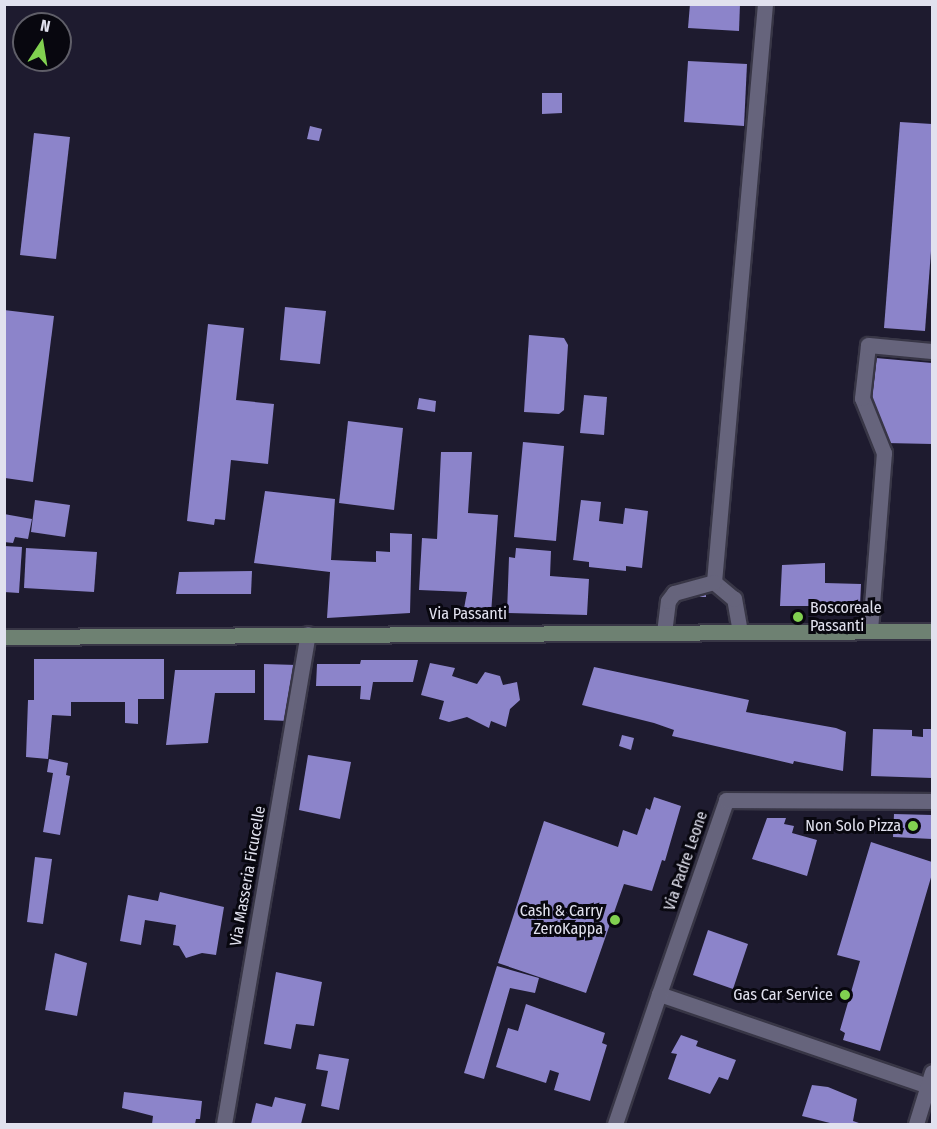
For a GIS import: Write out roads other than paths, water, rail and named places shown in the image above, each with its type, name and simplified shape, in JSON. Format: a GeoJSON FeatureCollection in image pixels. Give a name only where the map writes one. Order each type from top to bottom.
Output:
{"type":"FeatureCollection","features":[{"type":"Feature","properties":{"kind":"main road","name":"Via Passanti"},"geometry":{"type":"LineString","coordinates":[[4,637],[933,630]]}},
{"type":"Feature","properties":{"kind":"street"},"geometry":{"type":"LineString","coordinates":[[714,582],[765,4]]}},
{"type":"Feature","properties":{"kind":"street"},"geometry":{"type":"LineString","coordinates":[[870,630],[884,453],[862,398],[868,345],[933,351]]}},
{"type":"Feature","properties":{"kind":"street"},"geometry":{"type":"LineString","coordinates":[[714,582],[734,599],[740,632]]}},
{"type":"Feature","properties":{"kind":"street"},"geometry":{"type":"LineString","coordinates":[[664,633],[668,601],[674,592],[714,582]]}},
{"type":"Feature","properties":{"kind":"street","name":"Via Masseria Ficucelle"},"geometry":{"type":"LineString","coordinates":[[224,1125],[308,634]]}},
{"type":"Feature","properties":{"kind":"street","name":"Via Padre Leone"},"geometry":{"type":"LineString","coordinates":[[615,1125],[726,800],[933,801]]}},
{"type":"Feature","properties":{"kind":"street"},"geometry":{"type":"LineString","coordinates":[[659,994],[931,1079],[916,1125]]}},
{"type":"Feature","properties":{"kind":"place","name":"Boscoreale Passanti"},"geometry":{"type":"Point","coordinates":[798,617]}},
{"type":"Feature","properties":{"kind":"place","name":"Non Solo Pizza"},"geometry":{"type":"Point","coordinates":[913,826]}},
{"type":"Feature","properties":{"kind":"place","name":"Cash & Carry ZeroKappa"},"geometry":{"type":"Point","coordinates":[615,920]}},
{"type":"Feature","properties":{"kind":"place","name":"Gas Car Service"},"geometry":{"type":"Point","coordinates":[845,995]}}]}
